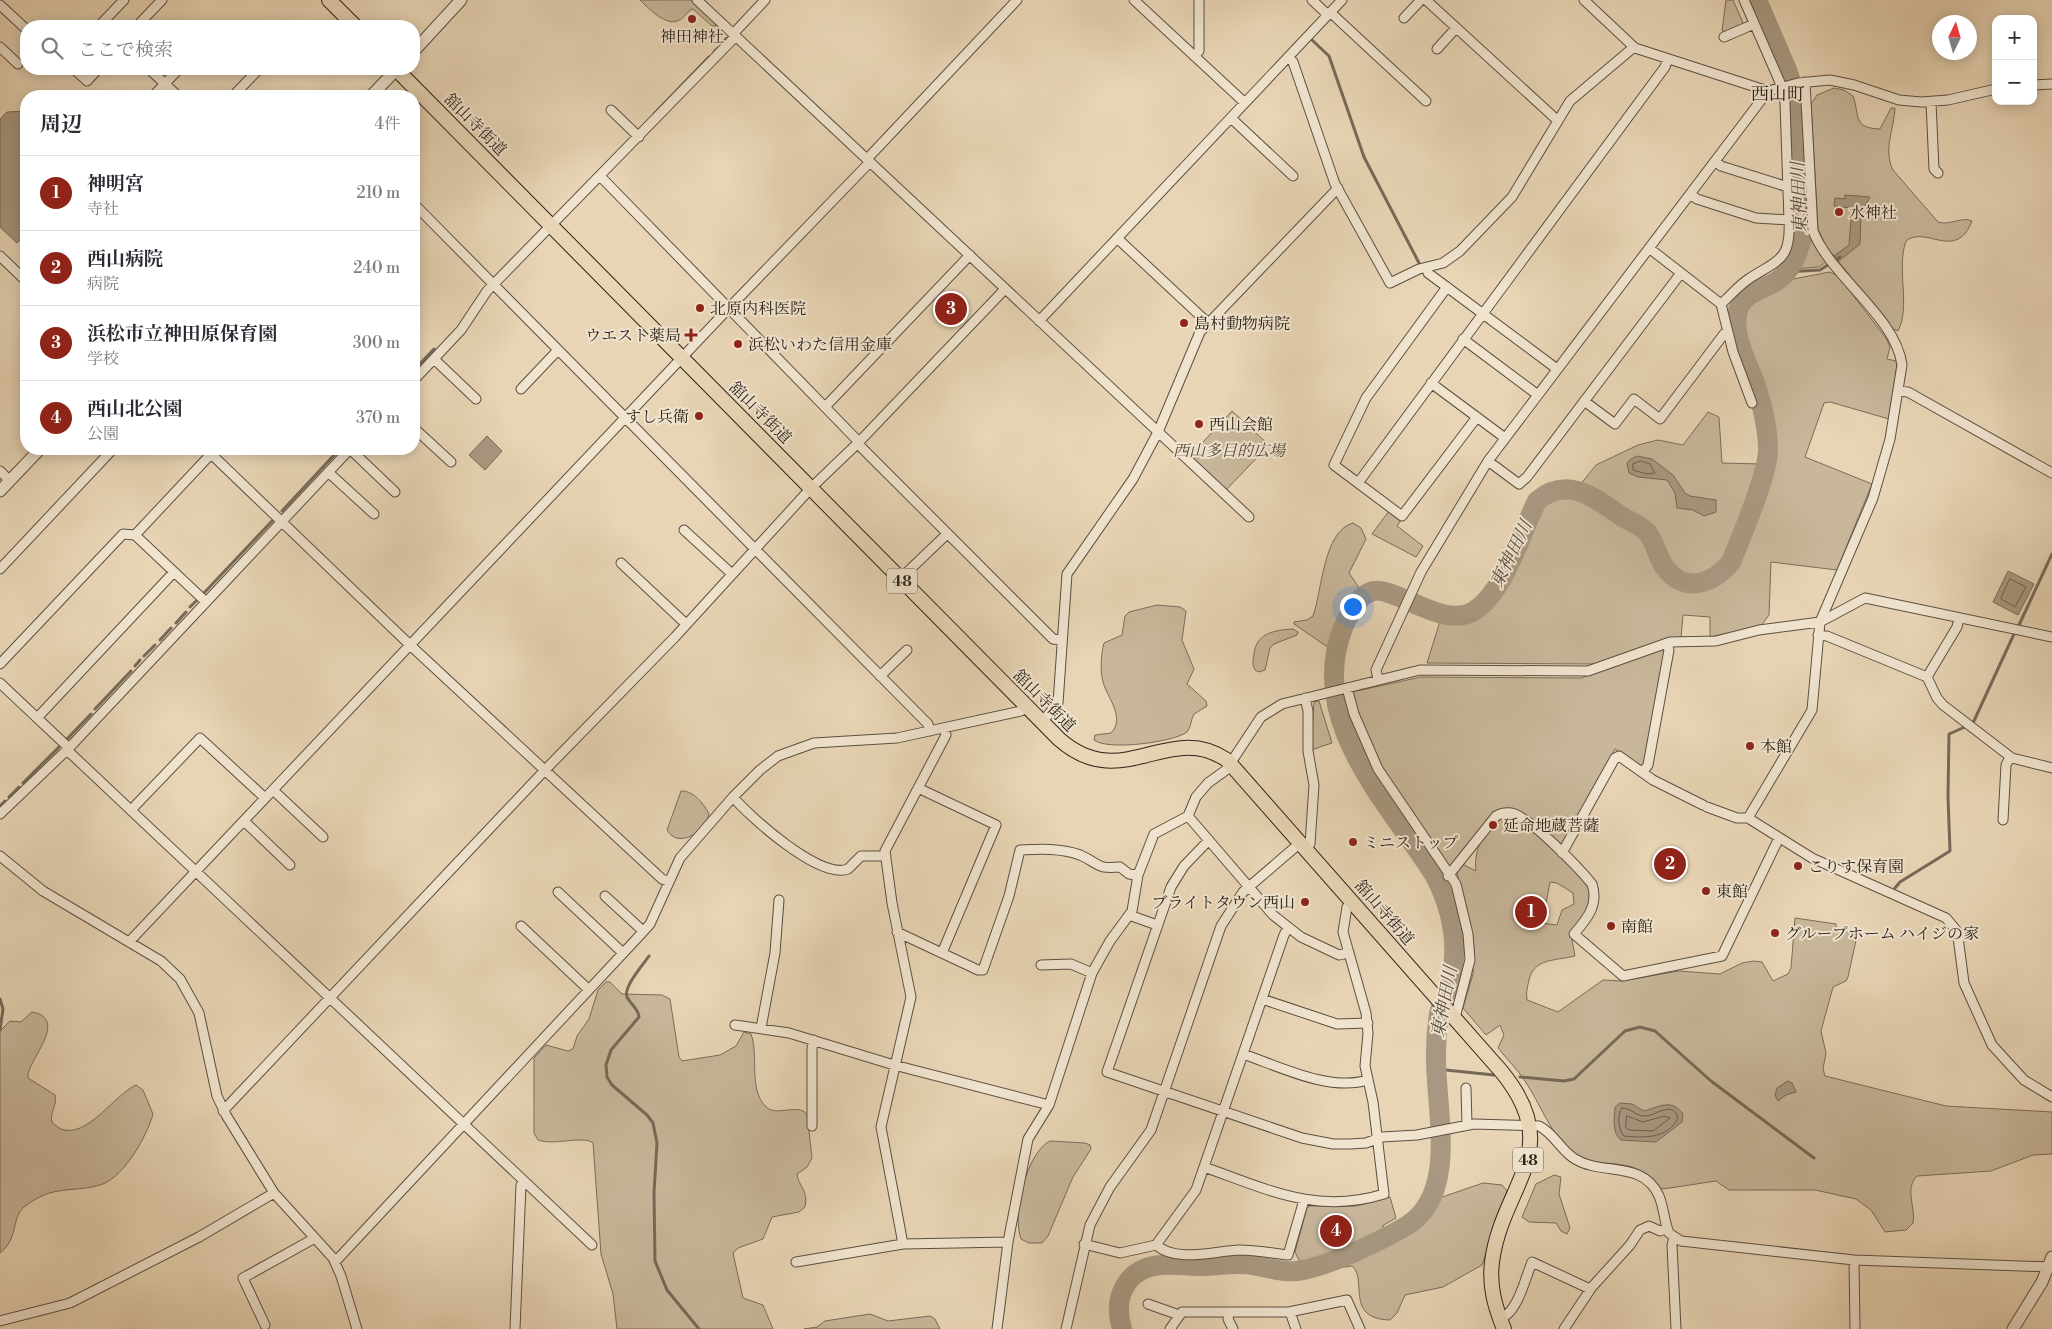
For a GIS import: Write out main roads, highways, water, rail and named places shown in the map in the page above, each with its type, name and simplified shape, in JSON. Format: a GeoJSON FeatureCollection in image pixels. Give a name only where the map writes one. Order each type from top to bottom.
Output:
{"type":"FeatureCollection","features":[{"type":"Feature","properties":{"kind":"main road"},"geometry":{"type":"LineString","coordinates":[[329,0],[349,20]]}},
{"type":"Feature","properties":{"kind":"main road","name":"舘山寺街道"},"geometry":{"type":"LineString","coordinates":[[402,75],[417,90]]}},
{"type":"Feature","properties":{"kind":"main road","name":"舘山寺街道"},"geometry":{"type":"LineString","coordinates":[[420,93],[1067,746],[1096,760],[1128,760],[1164,750],[1190,748],[1210,751],[1230,764],[1438,998],[1515,1088],[1525,1109],[1529,1126],[1530,1143],[1527,1165],[1502,1227],[1493,1260],[1493,1295],[1502,1324]]}},
{"type":"Feature","properties":{"kind":"water"},"geometry":{"type":"Polygon","coordinates":[[[20,111],[20,240],[17,243],[0,227],[0,119],[7,112],[20,111]]]}},
{"type":"Feature","properties":{"kind":"water"},"geometry":{"type":"Polygon","coordinates":[[[1845,195],[1870,197],[1861,213],[1860,244],[1839,261],[1834,256],[1849,245],[1852,208],[1834,206],[1835,198],[1845,199],[1845,195]]]}},
{"type":"Feature","properties":{"kind":"water"},"geometry":{"type":"Polygon","coordinates":[[[487,436],[502,451],[485,470],[469,455],[487,436]]]}},
{"type":"Feature","properties":{"kind":"water"},"geometry":{"type":"Polygon","coordinates":[[[1637,456],[1652,459],[1673,475],[1685,493],[1690,496],[1716,500],[1716,512],[1704,516],[1693,510],[1677,508],[1675,493],[1667,480],[1638,477],[1629,473],[1627,463],[1637,456]]]}},
{"type":"Feature","properties":{"kind":"water"},"geometry":{"type":"Polygon","coordinates":[[[2008,571],[2034,584],[2018,615],[1993,602],[2008,571]]]}},
{"type":"Feature","properties":{"kind":"water"},"geometry":{"type":"Polygon","coordinates":[[[1788,1081],[1792,1083],[1796,1092],[1786,1095],[1778,1101],[1775,1095],[1777,1088],[1788,1081]]]}},
{"type":"Feature","properties":{"kind":"water"},"geometry":{"type":"Polygon","coordinates":[[[1620,1103],[1632,1104],[1644,1111],[1665,1105],[1674,1106],[1683,1114],[1682,1122],[1656,1142],[1621,1140],[1616,1133],[1614,1120],[1615,1107],[1620,1103]]]}},
{"type":"Feature","properties":{"kind":"waterway","name":"東神田川"},"geometry":{"type":"LineString","coordinates":[[1122,1329],[1119,1317],[1121,1295],[1131,1278],[1140,1271],[1162,1265],[1200,1266],[1233,1264],[1246,1264],[1280,1271],[1309,1269],[1354,1252],[1408,1225],[1424,1210],[1434,1191],[1439,1169],[1441,1145],[1436,1072],[1436,1037],[1439,1014],[1450,986],[1453,968],[1454,941],[1450,914],[1435,876],[1376,791],[1358,760],[1344,729],[1335,696],[1334,663],[1343,628],[1358,601],[1373,591],[1382,591],[1434,612],[1448,615],[1462,615],[1474,611],[1485,602],[1503,577],[1537,501],[1548,493],[1559,490],[1570,490],[1591,496],[1638,525],[1650,536],[1666,569],[1674,577],[1682,581],[1700,583],[1708,580],[1731,562],[1764,475],[1768,450],[1766,425],[1760,399],[1738,338],[1736,319],[1741,304],[1749,295],[1777,281],[1787,272],[1797,255],[1802,235],[1794,91],[1757,0]]}},
{"type":"Feature","properties":{"kind":"waterway"},"geometry":{"type":"LineString","coordinates":[[722,43],[727,38]]}},
{"type":"Feature","properties":{"kind":"waterway"},"geometry":{"type":"LineString","coordinates":[[1312,40],[1329,56],[1364,157],[1419,263]]}},
{"type":"Feature","properties":{"kind":"waterway"},"geometry":{"type":"LineString","coordinates":[[714,52],[718,48]]}},
{"type":"Feature","properties":{"kind":"waterway"},"geometry":{"type":"LineString","coordinates":[[654,114],[709,57]]}},
{"type":"Feature","properties":{"kind":"waterway"},"geometry":{"type":"LineString","coordinates":[[1786,272],[1820,270],[1840,257]]}},
{"type":"Feature","properties":{"kind":"waterway"},"geometry":{"type":"LineString","coordinates":[[420,364],[434,349]]}},
{"type":"Feature","properties":{"kind":"waterway"},"geometry":{"type":"LineString","coordinates":[[282,511],[334,455]]}},
{"type":"Feature","properties":{"kind":"waterway"},"geometry":{"type":"LineString","coordinates":[[203,594],[272,521]]}},
{"type":"Feature","properties":{"kind":"waterway"},"geometry":{"type":"LineString","coordinates":[[2019,625],[2052,554]]}},
{"type":"Feature","properties":{"kind":"waterway"},"geometry":{"type":"LineString","coordinates":[[190,607],[197,600]]}},
{"type":"Feature","properties":{"kind":"waterway"},"geometry":{"type":"LineString","coordinates":[[176,623],[186,612]]}},
{"type":"Feature","properties":{"kind":"waterway"},"geometry":{"type":"LineString","coordinates":[[160,640],[171,628]]}},
{"type":"Feature","properties":{"kind":"waterway"},"geometry":{"type":"LineString","coordinates":[[1973,723],[2014,634]]}},
{"type":"Feature","properties":{"kind":"waterway"},"geometry":{"type":"LineString","coordinates":[[144,656],[155,645]]}},
{"type":"Feature","properties":{"kind":"waterway"},"geometry":{"type":"LineString","coordinates":[[135,666],[140,660]]}},
{"type":"Feature","properties":{"kind":"waterway"},"geometry":{"type":"LineString","coordinates":[[95,709],[131,671]]}},
{"type":"Feature","properties":{"kind":"waterway"},"geometry":{"type":"LineString","coordinates":[[67,739],[91,714]]}},
{"type":"Feature","properties":{"kind":"waterway"},"geometry":{"type":"LineString","coordinates":[[1895,888],[1900,882],[1950,851],[1948,797],[1949,734],[1965,727]]}},
{"type":"Feature","properties":{"kind":"waterway"},"geometry":{"type":"LineString","coordinates":[[23,783],[59,747]]}},
{"type":"Feature","properties":{"kind":"waterway"},"geometry":{"type":"LineString","coordinates":[[9,797],[19,787]]}},
{"type":"Feature","properties":{"kind":"waterway"},"geometry":{"type":"LineString","coordinates":[[0,806],[5,801]]}},
{"type":"Feature","properties":{"kind":"waterway"},"geometry":{"type":"LineString","coordinates":[[649,956],[638,970],[627,993],[627,997],[639,1017],[611,1050],[606,1065],[607,1077],[612,1085],[647,1115],[653,1123],[657,1143],[654,1193],[655,1261],[667,1290],[699,1329]]}},
{"type":"Feature","properties":{"kind":"waterway"},"geometry":{"type":"LineString","coordinates":[[0,999],[3,1009],[0,1030]]}},
{"type":"Feature","properties":{"kind":"waterway"},"geometry":{"type":"LineString","coordinates":[[1520,1077],[1564,1081],[1574,1079],[1625,1031],[1640,1027],[1655,1031],[1711,1081],[1814,1158]]}},
{"type":"Feature","properties":{"kind":"waterway"},"geometry":{"type":"LineString","coordinates":[[1436,1069],[1494,1075]]}},
{"type":"Feature","properties":{"kind":"place","name":"神田神社"},"geometry":{"type":"Point","coordinates":[692,19]}},
{"type":"Feature","properties":{"kind":"place","name":"水神社"},"geometry":{"type":"Point","coordinates":[1839,212]}},
{"type":"Feature","properties":{"kind":"place","name":"北原内科医院"},"geometry":{"type":"Point","coordinates":[700,308]}},
{"type":"Feature","properties":{"kind":"place","name":"浜松市立神田原保育園"},"geometry":{"type":"Point","coordinates":[951,309]}},
{"type":"Feature","properties":{"kind":"place","name":"島村動物病院"},"geometry":{"type":"Point","coordinates":[1184,323]}},
{"type":"Feature","properties":{"kind":"place","name":"ウエスト薬局"},"geometry":{"type":"Point","coordinates":[691,335]}},
{"type":"Feature","properties":{"kind":"place","name":"浜松いわた信用金庫"},"geometry":{"type":"Point","coordinates":[738,344]}},
{"type":"Feature","properties":{"kind":"place","name":"すし兵衛"},"geometry":{"type":"Point","coordinates":[699,416]}},
{"type":"Feature","properties":{"kind":"place","name":"西山会館"},"geometry":{"type":"Point","coordinates":[1199,424]}},
{"type":"Feature","properties":{"kind":"place","name":"本館"},"geometry":{"type":"Point","coordinates":[1750,746]}},
{"type":"Feature","properties":{"kind":"place","name":"延命地蔵菩薩"},"geometry":{"type":"Point","coordinates":[1493,825]}},
{"type":"Feature","properties":{"kind":"place","name":"ミニストップ"},"geometry":{"type":"Point","coordinates":[1353,842]}},
{"type":"Feature","properties":{"kind":"place","name":"西山病院"},"geometry":{"type":"Point","coordinates":[1670,864]}},
{"type":"Feature","properties":{"kind":"place","name":"こりす保育園"},"geometry":{"type":"Point","coordinates":[1798,866]}},
{"type":"Feature","properties":{"kind":"place","name":"東館"},"geometry":{"type":"Point","coordinates":[1706,891]}},
{"type":"Feature","properties":{"kind":"place","name":"ブライトタウン西山"},"geometry":{"type":"Point","coordinates":[1305,902]}},
{"type":"Feature","properties":{"kind":"place","name":"神明宮"},"geometry":{"type":"Point","coordinates":[1531,912]}},
{"type":"Feature","properties":{"kind":"place","name":"南館"},"geometry":{"type":"Point","coordinates":[1611,926]}},
{"type":"Feature","properties":{"kind":"place","name":"グループホーム ハイジの家"},"geometry":{"type":"Point","coordinates":[1775,933]}},
{"type":"Feature","properties":{"kind":"place","name":"西山北公園"},"geometry":{"type":"Point","coordinates":[1336,1231]}},
{"type":"Feature","properties":{"kind":"district","name":"西山町"},"geometry":{"type":"Point","coordinates":[1778,94]}},
{"type":"Feature","properties":{"kind":"park label","name":"西山多目的広場"},"geometry":{"type":"Point","coordinates":[1229,450]}}]}
